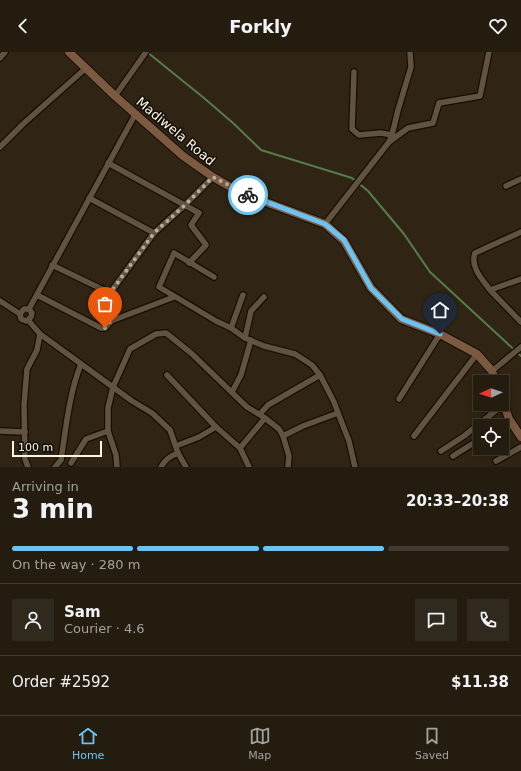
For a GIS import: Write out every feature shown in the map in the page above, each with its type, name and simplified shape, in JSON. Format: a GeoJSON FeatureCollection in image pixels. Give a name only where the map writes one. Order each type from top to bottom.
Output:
{"type":"FeatureCollection","features":[{"type":"Feature","properties":{"kind":"main road","name":"Madiwela Road"},"geometry":{"type":"LineString","coordinates":[[69,52],[183,156],[213,177],[242,193],[325,224],[344,240],[371,288],[402,319],[440,334],[477,354],[492,371],[493,375]]}},
{"type":"Feature","properties":{"kind":"main road"},"geometry":{"type":"LineString","coordinates":[[506,411],[509,419],[521,437]]}},
{"type":"Feature","properties":{"kind":"street"},"geometry":{"type":"LineString","coordinates":[[0,58],[5,52]]}},
{"type":"Feature","properties":{"kind":"street"},"geometry":{"type":"LineString","coordinates":[[325,224],[389,142],[412,67],[410,52]]}},
{"type":"Feature","properties":{"kind":"street"},"geometry":{"type":"LineString","coordinates":[[389,142],[408,128],[433,123],[439,104],[480,96],[489,52]]}},
{"type":"Feature","properties":{"kind":"street"},"geometry":{"type":"LineString","coordinates":[[116,96],[144,54]]}},
{"type":"Feature","properties":{"kind":"street"},"geometry":{"type":"LineString","coordinates":[[0,146],[86,68]]}},
{"type":"Feature","properties":{"kind":"street"},"geometry":{"type":"LineString","coordinates":[[354,72],[352,130],[359,134],[392,135]]}},
{"type":"Feature","properties":{"kind":"street"},"geometry":{"type":"LineString","coordinates":[[29,309],[136,113]]}},
{"type":"Feature","properties":{"kind":"street"},"geometry":{"type":"LineString","coordinates":[[108,163],[199,213],[191,224],[206,245],[189,263]]}},
{"type":"Feature","properties":{"kind":"street"},"geometry":{"type":"LineString","coordinates":[[111,321],[110,293],[154,233],[213,177]]}},
{"type":"Feature","properties":{"kind":"street"},"geometry":{"type":"LineString","coordinates":[[506,186],[521,179]]}},
{"type":"Feature","properties":{"kind":"street"},"geometry":{"type":"LineString","coordinates":[[89,198],[154,233]]}},
{"type":"Feature","properties":{"kind":"street"},"geometry":{"type":"LineString","coordinates":[[521,232],[475,253],[472,260],[476,271],[490,290],[521,322]]}},
{"type":"Feature","properties":{"kind":"street"},"geometry":{"type":"LineString","coordinates":[[214,277],[174,253],[159,287],[248,339],[264,346],[295,354],[312,365],[320,375],[334,402],[350,441],[355,467]]}},
{"type":"Feature","properties":{"kind":"street"},"geometry":{"type":"LineString","coordinates":[[52,265],[110,293]]}},
{"type":"Feature","properties":{"kind":"street"},"geometry":{"type":"LineString","coordinates":[[490,290],[521,279]]}},
{"type":"Feature","properties":{"kind":"street"},"geometry":{"type":"LineString","coordinates":[[37,295],[101,328],[105,328],[111,321],[174,297]]}},
{"type":"Feature","properties":{"kind":"street"},"geometry":{"type":"LineString","coordinates":[[231,328],[243,295]]}},
{"type":"Feature","properties":{"kind":"street"},"geometry":{"type":"LineString","coordinates":[[232,392],[241,375],[248,339],[251,311],[264,297]]}},
{"type":"Feature","properties":{"kind":"street"},"geometry":{"type":"LineString","coordinates":[[0,301],[20,314],[21,319],[28,320],[40,334],[156,417],[170,430],[178,453],[186,467]]}},
{"type":"Feature","properties":{"kind":"street"},"geometry":{"type":"LineString","coordinates":[[20,314],[22,310],[29,309]]}},
{"type":"Feature","properties":{"kind":"street"},"geometry":{"type":"LineString","coordinates":[[28,320],[32,315],[29,309]]}},
{"type":"Feature","properties":{"kind":"street"},"geometry":{"type":"LineString","coordinates":[[117,467],[116,455],[108,431],[108,408],[113,387],[130,349],[156,334],[166,333],[191,353],[247,407],[279,429],[283,436],[289,456],[288,467]]}},
{"type":"Feature","properties":{"kind":"street"},"geometry":{"type":"LineString","coordinates":[[28,467],[25,459],[24,432],[24,405],[27,369],[37,350],[40,334]]}},
{"type":"Feature","properties":{"kind":"street"},"geometry":{"type":"LineString","coordinates":[[398,399],[440,334]]}},
{"type":"Feature","properties":{"kind":"street"},"geometry":{"type":"LineString","coordinates":[[492,371],[521,347]]}},
{"type":"Feature","properties":{"kind":"street"},"geometry":{"type":"LineString","coordinates":[[414,436],[477,354]]}},
{"type":"Feature","properties":{"kind":"street"},"geometry":{"type":"LineString","coordinates":[[55,467],[61,460],[70,401],[75,378],[81,364]]}},
{"type":"Feature","properties":{"kind":"street"},"geometry":{"type":"LineString","coordinates":[[167,375],[216,427],[240,448],[249,467]]}},
{"type":"Feature","properties":{"kind":"street"},"geometry":{"type":"LineString","coordinates":[[240,448],[268,405],[320,375]]}},
{"type":"Feature","properties":{"kind":"street"},"geometry":{"type":"LineString","coordinates":[[441,451],[464,436],[492,411]]}},
{"type":"Feature","properties":{"kind":"street"},"geometry":{"type":"LineString","coordinates":[[283,436],[303,426],[338,413]]}},
{"type":"Feature","properties":{"kind":"street"},"geometry":{"type":"LineString","coordinates":[[176,446],[199,437],[216,427]]}},
{"type":"Feature","properties":{"kind":"street"},"geometry":{"type":"LineString","coordinates":[[0,431],[24,432]]}},
{"type":"Feature","properties":{"kind":"street"},"geometry":{"type":"LineString","coordinates":[[71,463],[86,439],[108,431]]}},
{"type":"Feature","properties":{"kind":"street"},"geometry":{"type":"LineString","coordinates":[[453,456],[473,443]]}},
{"type":"Feature","properties":{"kind":"street"},"geometry":{"type":"LineString","coordinates":[[496,461],[521,447]]}},
{"type":"Feature","properties":{"kind":"street"},"geometry":{"type":"LineString","coordinates":[[161,467],[170,456],[178,453]]}},
{"type":"Feature","properties":{"kind":"waterway"},"geometry":{"type":"LineString","coordinates":[[147,52],[204,98],[261,150],[352,178],[368,191],[404,234],[430,272],[521,356]]}},
{"type":"Feature","properties":{"kind":"way so far"},"geometry":{"type":"LineString","coordinates":[[105,328],[111,321],[110,293],[154,233],[213,177],[248,195]]}},
{"type":"Feature","properties":{"kind":"route"},"geometry":{"type":"LineString","coordinates":[[248,195],[325,224],[344,240],[371,288],[402,319],[440,334]]}}]}
